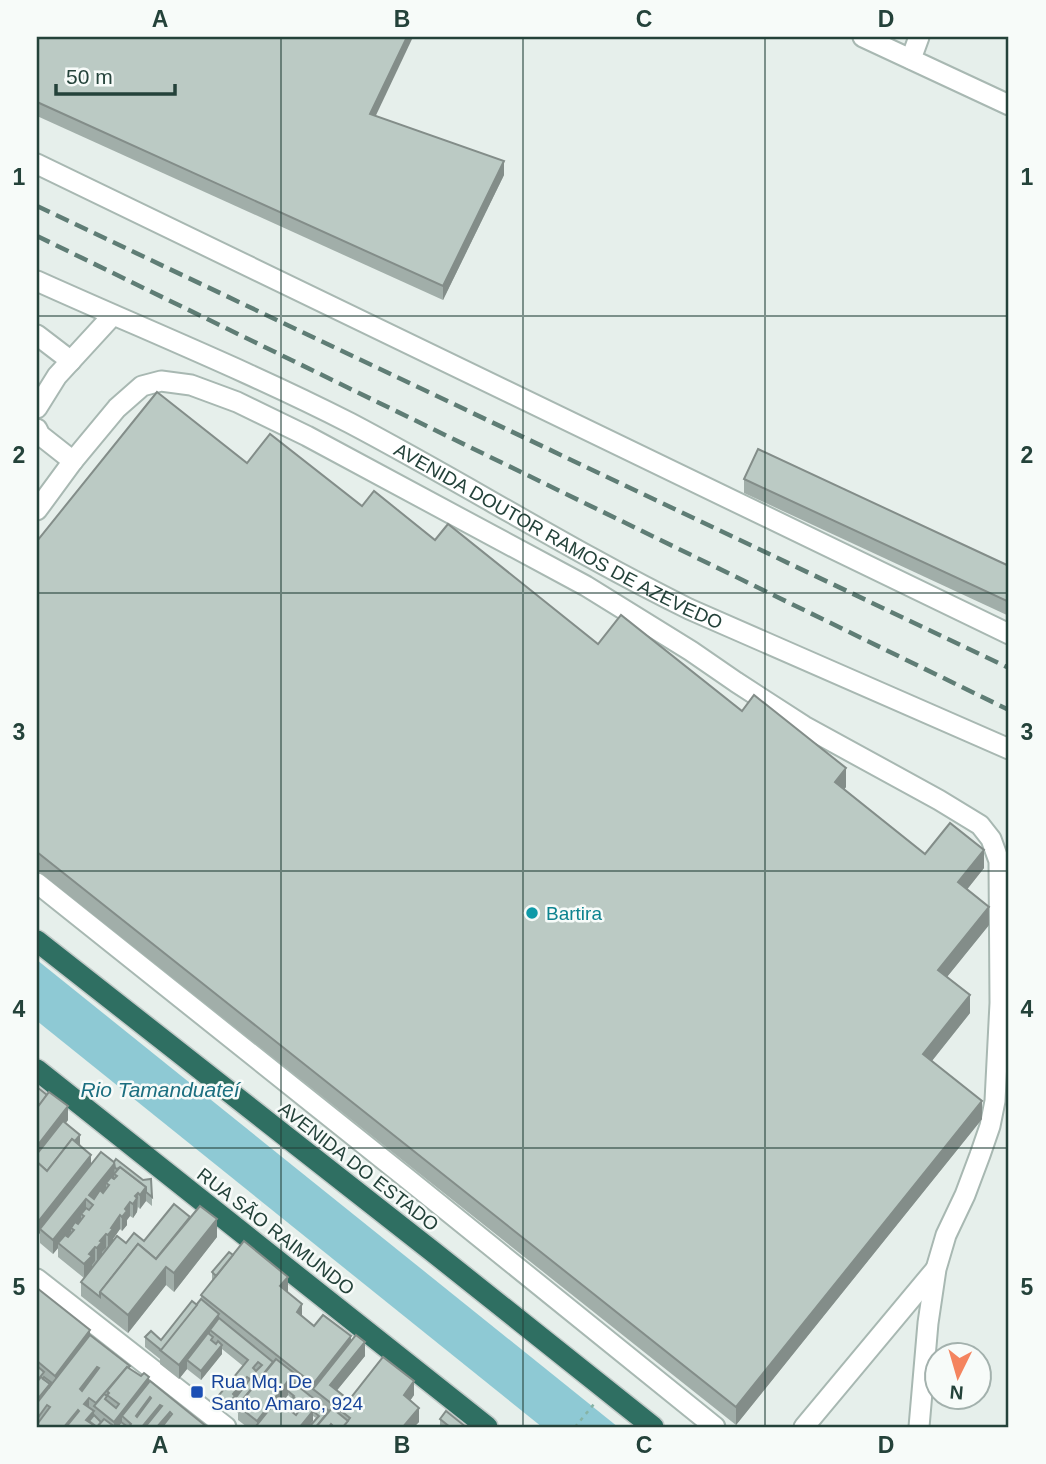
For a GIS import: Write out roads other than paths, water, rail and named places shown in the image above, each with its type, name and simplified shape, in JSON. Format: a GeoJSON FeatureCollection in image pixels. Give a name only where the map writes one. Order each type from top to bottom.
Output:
{"type":"FeatureCollection","features":[{"type":"Feature","properties":{"kind":"highway","name":"AVENIDA DO ESTADO"},"geometry":{"type":"LineString","coordinates":[[37,941],[653,1427]]}},
{"type":"Feature","properties":{"kind":"highway","name":"RUA SÃO RAIMUNDO"},"geometry":{"type":"LineString","coordinates":[[37,1070],[487,1427]]}},
{"type":"Feature","properties":{"kind":"street"},"geometry":{"type":"LineString","coordinates":[[863,37],[1009,105]]}},
{"type":"Feature","properties":{"kind":"street"},"geometry":{"type":"LineString","coordinates":[[911,59],[919,37]]}},
{"type":"Feature","properties":{"kind":"street"},"geometry":{"type":"LineString","coordinates":[[37,164],[1009,634]]}},
{"type":"Feature","properties":{"kind":"street","name":"AVENIDA DOUTOR RAMOS DE AZEVEDO"},"geometry":{"type":"LineString","coordinates":[[37,281],[188,346],[320,408],[678,604],[1009,749]]}},
{"type":"Feature","properties":{"kind":"street"},"geometry":{"type":"LineString","coordinates":[[37,408],[57,376],[113,315]]}},
{"type":"Feature","properties":{"kind":"street"},"geometry":{"type":"LineString","coordinates":[[37,335],[71,361]]}},
{"type":"Feature","properties":{"kind":"street"},"geometry":{"type":"LineString","coordinates":[[37,510],[117,408],[142,386],[161,381],[191,385],[237,402],[307,436],[586,586],[804,726],[980,825],[991,839],[999,861],[1000,1003],[995,1101],[980,1155],[946,1235],[936,1269],[928,1323],[919,1427]]}},
{"type":"Feature","properties":{"kind":"street"},"geometry":{"type":"LineString","coordinates":[[37,429],[40,435],[74,461]]}},
{"type":"Feature","properties":{"kind":"street"},"geometry":{"type":"LineString","coordinates":[[37,883],[715,1427]]}},
{"type":"Feature","properties":{"kind":"street"},"geometry":{"type":"LineString","coordinates":[[804,1427],[936,1269]]}},
{"type":"Feature","properties":{"kind":"street"},"geometry":{"type":"LineString","coordinates":[[37,1279],[226,1427]]}},
{"type":"Feature","properties":{"kind":"water","name":"Rio Tamanduateí"},"geometry":{"type":"Polygon","coordinates":[[[37,960],[618,1427],[542,1427],[37,1021],[37,960]]]}},
{"type":"Feature","properties":{"kind":"railway"},"geometry":{"type":"LineString","coordinates":[[37,206],[1009,668]]}},
{"type":"Feature","properties":{"kind":"railway"},"geometry":{"type":"LineString","coordinates":[[37,236],[1009,710]]}},
{"type":"Feature","properties":{"kind":"place","name":"Bartira"},"geometry":{"type":"Point","coordinates":[532,913]}},
{"type":"Feature","properties":{"kind":"place","name":"Rua Mq. De Santo Amaro, 924"},"geometry":{"type":"Point","coordinates":[197,1392]}}]}
